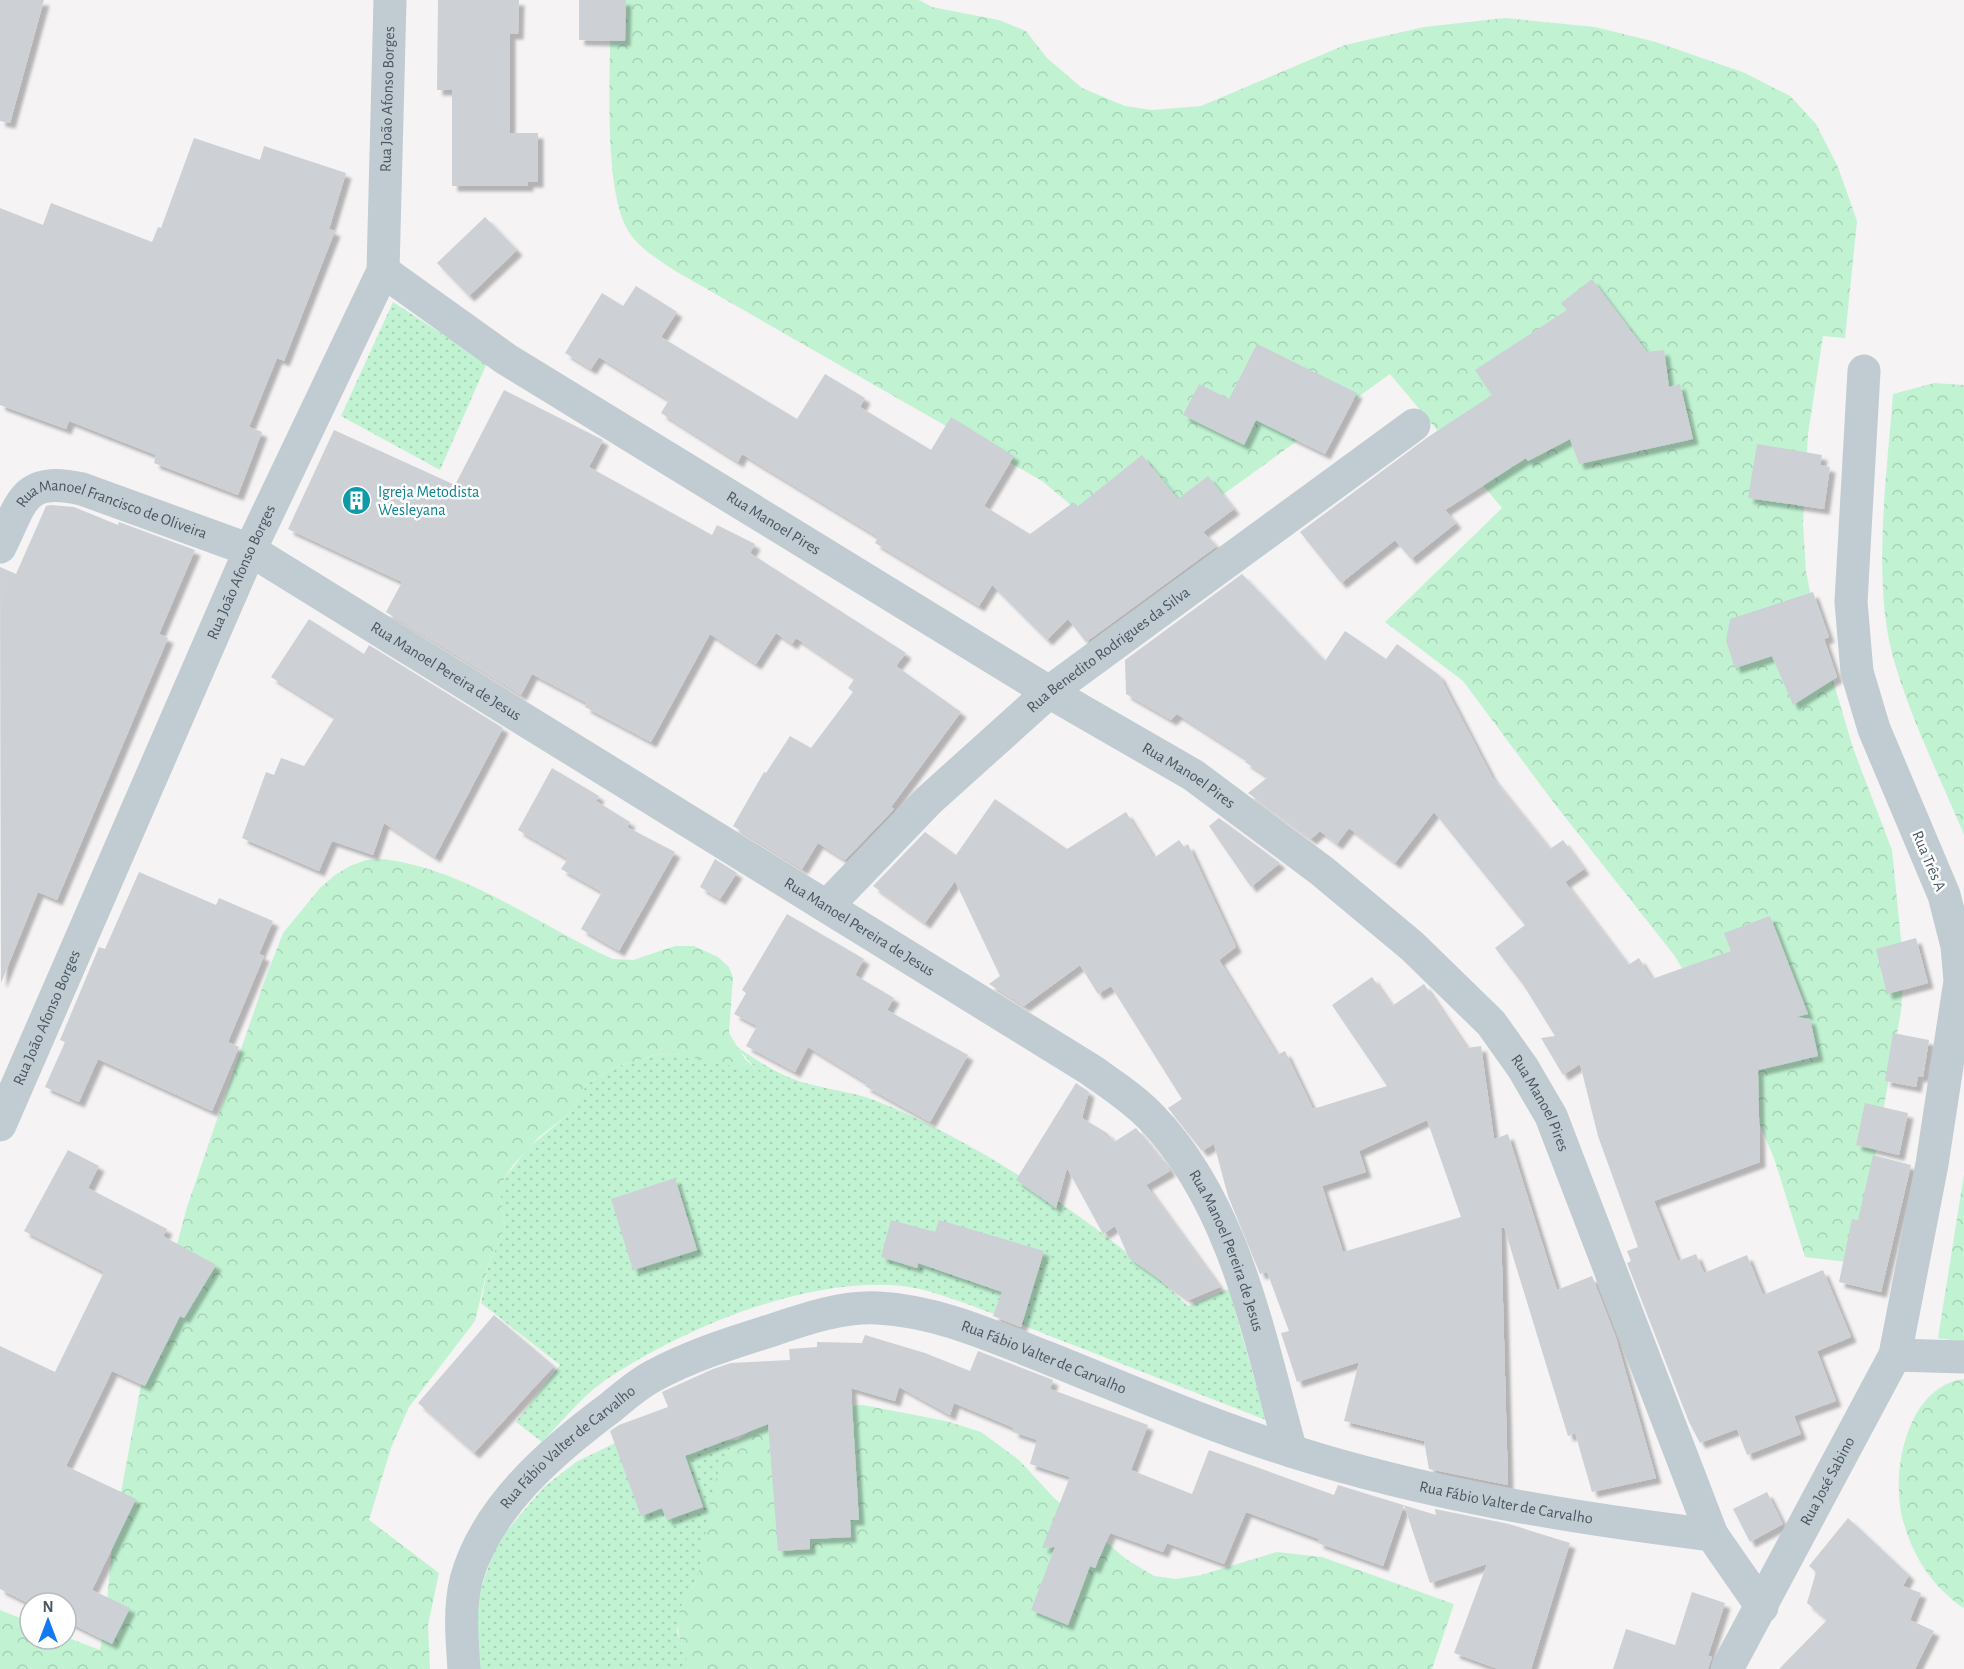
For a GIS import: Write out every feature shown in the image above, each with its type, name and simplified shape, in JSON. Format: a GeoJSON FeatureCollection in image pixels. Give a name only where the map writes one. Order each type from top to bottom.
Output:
{"type":"FeatureCollection","features":[{"type":"Feature","properties":{"kind":"street","name":"Rua João Afonso Borges"},"geometry":{"type":"LineString","coordinates":[[0,1125],[250,550],[382,271],[390,0]]}},
{"type":"Feature","properties":{"kind":"street","name":"Rua Manoel Pires"},"geometry":{"type":"LineString","coordinates":[[382,271],[506,360],[1049,692],[1193,775],[1313,864],[1412,946],[1491,1023],[1523,1068],[1551,1116],[1712,1535]]}},
{"type":"Feature","properties":{"kind":"street","name":"Rua Três A"},"geometry":{"type":"LineString","coordinates":[[1864,371],[1851,602],[1857,672],[1874,729],[1944,895],[1957,946],[1960,981],[1932,1164],[1895,1355]]}},
{"type":"Feature","properties":{"kind":"street","name":"Rua Benedito Rodrigues da Silva"},"geometry":{"type":"LineString","coordinates":[[828,905],[928,801],[1049,692],[1414,425]]}},
{"type":"Feature","properties":{"kind":"street","name":"Rua Manoel Francisco de Oliveira"},"geometry":{"type":"LineString","coordinates":[[0,548],[25,497],[44,485],[54,484],[82,489],[250,550]]}},
{"type":"Feature","properties":{"kind":"street","name":"Rua Manoel Pereira de Jesus"},"geometry":{"type":"LineString","coordinates":[[250,550],[537,729],[828,905],[1091,1070],[1128,1097],[1168,1136],[1215,1212],[1239,1264],[1291,1451]]}},
{"type":"Feature","properties":{"kind":"street","name":"Rua Fábio Valter de Carvalho"},"geometry":{"type":"LineString","coordinates":[[464,1669],[462,1607],[466,1581],[489,1529],[531,1475],[594,1419],[650,1377],[725,1344],[825,1314],[875,1307],[909,1311],[937,1318],[985,1334],[1291,1451],[1408,1483],[1654,1528],[1712,1535]]}},
{"type":"Feature","properties":{"kind":"street"},"geometry":{"type":"LineString","coordinates":[[1895,1355],[1964,1357]]}},
{"type":"Feature","properties":{"kind":"street","name":"Rua José Sabino"},"geometry":{"type":"LineString","coordinates":[[1727,1669],[1895,1355]]}},
{"type":"Feature","properties":{"kind":"street"},"geometry":{"type":"LineString","coordinates":[[1712,1535],[1762,1607]]}},
{"type":"Feature","properties":{"kind":"green space"},"geometry":{"type":"Polygon","coordinates":[[[611,0],[919,0],[932,7],[999,20],[1026,31],[1047,58],[1082,88],[1125,106],[1152,110],[1201,106],[1345,45],[1424,27],[1505,18],[1595,27],[1656,42],[1745,73],[1790,96],[1816,124],[1838,167],[1857,221],[1845,338],[1823,336],[1808,434],[1803,523],[1806,571],[1817,627],[1853,748],[1892,850],[1904,969],[1901,1011],[1856,1263],[1805,1257],[1774,1158],[1731,1057],[1674,955],[1554,803],[1463,681],[1385,622],[1502,508],[1390,374],[1135,558],[1042,481],[677,272],[636,241],[626,227],[618,206],[614,179],[609,84],[611,0]]]}},
{"type":"Feature","properties":{"kind":"green space"},"geometry":{"type":"Polygon","coordinates":[[[393,302],[487,363],[440,470],[341,416],[393,302]]]}},
{"type":"Feature","properties":{"kind":"green space"},"geometry":{"type":"Polygon","coordinates":[[[1934,383],[1964,385],[1964,835],[1900,680],[1887,627],[1883,595],[1883,527],[1893,394],[1934,383]]]}},
{"type":"Feature","properties":{"kind":"green space"},"geometry":{"type":"Polygon","coordinates":[[[383,859],[443,874],[501,900],[613,959],[633,960],[675,946],[694,946],[718,957],[729,967],[733,977],[729,1033],[745,1059],[760,1072],[675,1054],[655,1055],[615,1067],[587,1084],[570,1113],[539,1137],[513,1165],[504,1179],[500,1194],[505,1227],[488,1267],[475,1321],[409,1407],[391,1448],[369,1520],[439,1573],[428,1625],[430,1669],[0,1669],[0,1610],[18,1617],[18,1651],[78,1651],[78,1642],[100,1650],[105,1625],[113,1535],[145,1364],[187,1207],[283,933],[320,888],[335,875],[366,860],[383,859]]]}},
{"type":"Feature","properties":{"kind":"green space"},"geometry":{"type":"Polygon","coordinates":[[[736,1046],[766,1066],[790,1078],[865,1097],[914,1117],[998,1163],[1081,1217],[1156,1276],[1188,1306],[1229,1289],[1266,1420],[947,1297],[903,1286],[866,1285],[827,1289],[787,1298],[747,1310],[670,1342],[635,1361],[596,1387],[542,1442],[516,1422],[560,1365],[481,1303],[488,1267],[505,1227],[500,1194],[504,1179],[528,1148],[570,1113],[587,1084],[615,1067],[655,1055],[675,1054],[704,1058],[758,1071],[736,1046]]]}},
{"type":"Feature","properties":{"kind":"green space"},"geometry":{"type":"Polygon","coordinates":[[[1964,1174],[1964,1342],[1938,1338],[1964,1174]]]}},
{"type":"Feature","properties":{"kind":"green space"},"geometry":{"type":"Polygon","coordinates":[[[1964,1379],[1964,1608],[1938,1587],[1915,1553],[1904,1524],[1899,1482],[1901,1459],[1916,1415],[1928,1398],[1944,1385],[1964,1379]]]}},
{"type":"Feature","properties":{"kind":"green space"},"geometry":{"type":"Polygon","coordinates":[[[863,1405],[946,1421],[981,1432],[1019,1460],[1054,1498],[1126,1559],[1154,1576],[1176,1579],[1201,1575],[1277,1552],[1322,1557],[1454,1604],[1432,1669],[691,1669],[680,1641],[679,1614],[686,1595],[698,1574],[713,1493],[728,1451],[739,1439],[770,1422],[809,1411],[863,1405]]]}},
{"type":"Feature","properties":{"kind":"green space"},"geometry":{"type":"Polygon","coordinates":[[[650,1437],[738,1440],[727,1453],[718,1475],[699,1575],[685,1598],[677,1631],[691,1669],[479,1669],[474,1608],[497,1542],[544,1487],[576,1462],[613,1444],[650,1437]]]}},
{"type":"Feature","properties":{"kind":"building"},"geometry":{"type":"Polygon","coordinates":[[[0,0],[44,0],[10,123],[0,121],[0,0]]]}},
{"type":"Feature","properties":{"kind":"building"},"geometry":{"type":"Polygon","coordinates":[[[438,0],[519,0],[518,34],[510,34],[510,133],[538,133],[538,182],[528,182],[528,186],[452,186],[452,90],[437,90],[438,0]]]}},
{"type":"Feature","properties":{"kind":"building"},"geometry":{"type":"Polygon","coordinates":[[[579,0],[626,0],[625,41],[579,40],[579,0]]]}},
{"type":"Feature","properties":{"kind":"building"},"geometry":{"type":"Polygon","coordinates":[[[194,138],[260,160],[264,146],[346,173],[329,229],[335,231],[284,361],[277,358],[249,427],[262,432],[238,495],[154,463],[156,455],[69,421],[66,429],[0,405],[0,208],[43,225],[51,203],[152,242],[158,227],[161,228],[194,138]]]}},
{"type":"Feature","properties":{"kind":"building"},"geometry":{"type":"Polygon","coordinates":[[[485,217],[517,250],[469,296],[437,263],[485,217]]]}},
{"type":"Feature","properties":{"kind":"building"},"geometry":{"type":"Polygon","coordinates":[[[1592,279],[1647,352],[1664,350],[1669,387],[1680,384],[1693,439],[1579,464],[1570,439],[1528,461],[1526,458],[1445,510],[1456,523],[1411,559],[1395,540],[1341,583],[1300,532],[1428,437],[1492,395],[1475,370],[1567,310],[1561,303],[1592,279]]]}},
{"type":"Feature","properties":{"kind":"building"},"geometry":{"type":"Polygon","coordinates":[[[636,286],[677,312],[661,337],[797,419],[825,374],[865,398],[860,407],[931,450],[951,417],[1014,456],[984,506],[1030,534],[1074,502],[1077,507],[1142,455],[1178,499],[1208,476],[1234,509],[1203,532],[1217,546],[1086,642],[1068,619],[1047,640],[992,585],[979,606],[875,543],[878,537],[742,454],[738,462],[661,413],[669,400],[599,357],[591,369],[565,353],[602,293],[623,306],[636,286]]]}},
{"type":"Feature","properties":{"kind":"building"},"geometry":{"type":"Polygon","coordinates":[[[1257,344],[1357,393],[1325,454],[1256,420],[1244,445],[1183,415],[1199,384],[1229,399],[1257,344]]]}},
{"type":"Feature","properties":{"kind":"building"},"geometry":{"type":"Polygon","coordinates":[[[504,390],[603,440],[589,467],[712,535],[717,525],[755,544],[750,553],[906,653],[896,666],[961,712],[891,807],[894,809],[845,860],[818,843],[802,869],[733,826],[764,772],[766,773],[790,736],[811,748],[853,692],[848,688],[855,678],[796,638],[792,644],[776,633],[756,664],[710,634],[651,742],[585,707],[587,703],[532,674],[521,695],[386,612],[402,582],[288,529],[334,430],[455,485],[504,390]]]}},
{"type":"Feature","properties":{"kind":"building"},"geometry":{"type":"Polygon","coordinates":[[[1757,444],[1822,455],[1820,465],[1830,467],[1824,509],[1748,498],[1757,444]]]}},
{"type":"Feature","properties":{"kind":"building"},"geometry":{"type":"Polygon","coordinates":[[[46,506],[74,507],[118,525],[119,522],[195,550],[159,634],[168,638],[57,900],[38,892],[1,983],[0,567],[16,574],[46,506]]]}},
{"type":"Feature","properties":{"kind":"building"},"geometry":{"type":"Polygon","coordinates":[[[1242,574],[1325,661],[1345,631],[1386,659],[1397,644],[1439,675],[1492,777],[1550,849],[1563,840],[1584,869],[1565,882],[1628,965],[1639,958],[1652,979],[1731,951],[1724,933],[1770,916],[1808,1014],[1796,1017],[1810,1019],[1818,1056],[1758,1070],[1760,1162],[1654,1201],[1678,1261],[1696,1254],[1704,1273],[1747,1255],[1763,1295],[1823,1270],[1851,1337],[1817,1351],[1836,1401],[1794,1416],[1801,1434],[1747,1455],[1737,1429],[1700,1443],[1689,1422],[1627,1263],[1631,1261],[1627,1251],[1638,1247],[1598,1136],[1580,1064],[1563,1075],[1541,1038],[1555,1036],[1524,986],[1495,948],[1525,925],[1434,812],[1395,863],[1349,828],[1337,844],[1320,831],[1311,839],[1248,793],[1268,777],[1245,762],[1247,759],[1177,714],[1171,720],[1126,694],[1125,660],[1242,574]]]}},
{"type":"Feature","properties":{"kind":"building"},"geometry":{"type":"Polygon","coordinates":[[[1813,592],[1829,637],[1824,639],[1837,677],[1793,705],[1772,656],[1735,668],[1726,641],[1730,619],[1813,592]]]}},
{"type":"Feature","properties":{"kind":"building"},"geometry":{"type":"Polygon","coordinates":[[[309,619],[364,654],[369,645],[503,728],[435,857],[384,823],[373,855],[332,841],[319,871],[242,838],[266,772],[274,775],[281,758],[304,766],[335,717],[271,677],[309,619]]]}},
{"type":"Feature","properties":{"kind":"building"},"geometry":{"type":"Polygon","coordinates":[[[552,768],[599,796],[596,801],[630,822],[627,827],[675,852],[619,951],[581,929],[602,892],[561,869],[568,859],[518,830],[552,768]]]}},
{"type":"Feature","properties":{"kind":"building"},"geometry":{"type":"Polygon","coordinates":[[[995,799],[1067,849],[1126,812],[1154,858],[1179,840],[1184,847],[1188,844],[1236,947],[1219,960],[1277,1055],[1285,1051],[1313,1109],[1387,1086],[1332,1005],[1372,977],[1392,1006],[1424,984],[1467,1048],[1481,1046],[1494,1139],[1508,1134],[1557,1290],[1592,1276],[1616,1338],[1656,1478],[1592,1492],[1575,1433],[1568,1436],[1504,1227],[1501,1228],[1508,1485],[1429,1469],[1424,1441],[1344,1421],[1359,1362],[1297,1382],[1281,1333],[1289,1331],[1267,1272],[1260,1274],[1228,1196],[1214,1144],[1202,1151],[1168,1108],[1182,1099],[1111,986],[1098,994],[1080,965],[1024,1006],[989,984],[1000,976],[955,881],[925,923],[873,886],[925,832],[956,855],[995,799]],[[1427,1120],[1359,1151],[1366,1172],[1322,1186],[1343,1252],[1461,1217],[1427,1120]]]}},
{"type":"Feature","properties":{"kind":"building"},"geometry":{"type":"Polygon","coordinates":[[[1219,818],[1280,863],[1251,887],[1209,826],[1219,818]]]}},
{"type":"Feature","properties":{"kind":"building"},"geometry":{"type":"Polygon","coordinates":[[[715,859],[737,873],[720,899],[700,887],[715,859]]]}},
{"type":"Feature","properties":{"kind":"building"},"geometry":{"type":"Polygon","coordinates":[[[139,872],[216,905],[219,898],[273,921],[259,954],[264,956],[228,1042],[239,1047],[212,1111],[98,1059],[79,1102],[45,1087],[65,1042],[60,1040],[99,947],[105,949],[139,872]]]}},
{"type":"Feature","properties":{"kind":"building"},"geometry":{"type":"Polygon","coordinates":[[[787,914],[864,959],[855,975],[894,998],[887,1010],[968,1055],[930,1122],[865,1086],[867,1083],[808,1047],[795,1072],[746,1046],[757,1026],[734,1014],[746,993],[742,990],[787,914]]]}},
{"type":"Feature","properties":{"kind":"building"},"geometry":{"type":"Polygon","coordinates":[[[1916,938],[1928,983],[1887,994],[1876,949],[1916,938]]]}},
{"type":"Feature","properties":{"kind":"building"},"geometry":{"type":"Polygon","coordinates":[[[1893,1033],[1929,1040],[1923,1077],[1918,1076],[1916,1087],[1885,1081],[1893,1033]]]}},
{"type":"Feature","properties":{"kind":"building"},"geometry":{"type":"Polygon","coordinates":[[[1076,1083],[1089,1092],[1082,1118],[1107,1133],[1114,1142],[1136,1128],[1166,1164],[1170,1171],[1146,1185],[1220,1287],[1189,1300],[1129,1258],[1115,1226],[1103,1234],[1067,1168],[1056,1208],[1016,1180],[1076,1083]]]}},
{"type":"Feature","properties":{"kind":"building"},"geometry":{"type":"Polygon","coordinates":[[[1865,1103],[1908,1113],[1899,1155],[1856,1145],[1865,1103]]]}},
{"type":"Feature","properties":{"kind":"building"},"geometry":{"type":"Polygon","coordinates":[[[68,1150],[99,1166],[88,1188],[167,1229],[163,1236],[216,1265],[184,1318],[180,1316],[145,1386],[112,1371],[66,1466],[136,1499],[92,1590],[130,1608],[112,1644],[78,1627],[78,1591],[18,1591],[18,1598],[0,1589],[0,1346],[55,1372],[104,1272],[24,1231],[68,1150]]]}},
{"type":"Feature","properties":{"kind":"building"},"geometry":{"type":"Polygon","coordinates":[[[1873,1155],[1911,1165],[1881,1292],[1839,1282],[1852,1219],[1858,1220],[1873,1155]]]}},
{"type":"Feature","properties":{"kind":"building"},"geometry":{"type":"Polygon","coordinates":[[[675,1178],[697,1250],[633,1270],[611,1199],[675,1178]]]}},
{"type":"Feature","properties":{"kind":"building"},"geometry":{"type":"Polygon","coordinates":[[[891,1220],[935,1232],[939,1220],[1044,1251],[1021,1327],[993,1316],[1002,1292],[918,1263],[917,1268],[881,1257],[891,1220]]]}},
{"type":"Feature","properties":{"kind":"building"},"geometry":{"type":"Polygon","coordinates":[[[494,1315],[554,1366],[474,1453],[418,1403],[494,1315]]]}},
{"type":"Feature","properties":{"kind":"building"},"geometry":{"type":"Polygon","coordinates":[[[865,1335],[925,1353],[970,1371],[978,1351],[1053,1380],[1050,1389],[1148,1425],[1131,1470],[1192,1494],[1209,1450],[1334,1495],[1338,1485],[1404,1505],[1383,1566],[1318,1543],[1319,1539],[1246,1512],[1224,1564],[1167,1543],[1163,1552],[1110,1533],[1095,1568],[1090,1566],[1068,1625],[1031,1610],[1055,1547],[1042,1548],[1070,1477],[1030,1464],[1037,1440],[1013,1432],[1014,1428],[954,1403],[950,1415],[899,1387],[895,1401],[851,1388],[859,1520],[850,1520],[851,1537],[810,1539],[810,1549],[778,1551],[768,1424],[685,1456],[703,1507],[667,1520],[662,1508],[641,1516],[610,1431],[619,1425],[668,1407],[662,1392],[713,1369],[731,1363],[790,1360],[789,1349],[817,1347],[817,1342],[862,1343],[865,1335]]]}},
{"type":"Feature","properties":{"kind":"building"},"geometry":{"type":"Polygon","coordinates":[[[1767,1492],[1783,1524],[1750,1542],[1733,1509],[1767,1492]]]}},
{"type":"Feature","properties":{"kind":"building"},"geometry":{"type":"Polygon","coordinates":[[[1404,1505],[1436,1515],[1435,1509],[1509,1524],[1570,1543],[1531,1669],[1498,1669],[1454,1653],[1487,1564],[1430,1583],[1404,1505]]]}},
{"type":"Feature","properties":{"kind":"building"},"geometry":{"type":"Polygon","coordinates":[[[1848,1518],[1909,1575],[1903,1586],[1921,1593],[1910,1620],[1934,1631],[1915,1669],[1779,1669],[1827,1620],[1807,1603],[1816,1572],[1809,1566],[1848,1518]]]}},
{"type":"Feature","properties":{"kind":"building"},"geometry":{"type":"Polygon","coordinates":[[[1692,1592],[1725,1603],[1708,1656],[1712,1657],[1708,1669],[1613,1669],[1626,1629],[1675,1645],[1692,1592]]]}},
{"type":"Feature","properties":{"kind":"place","name":"Igreja Metodista Wesleyana"},"geometry":{"type":"Point","coordinates":[357,501]}}]}
